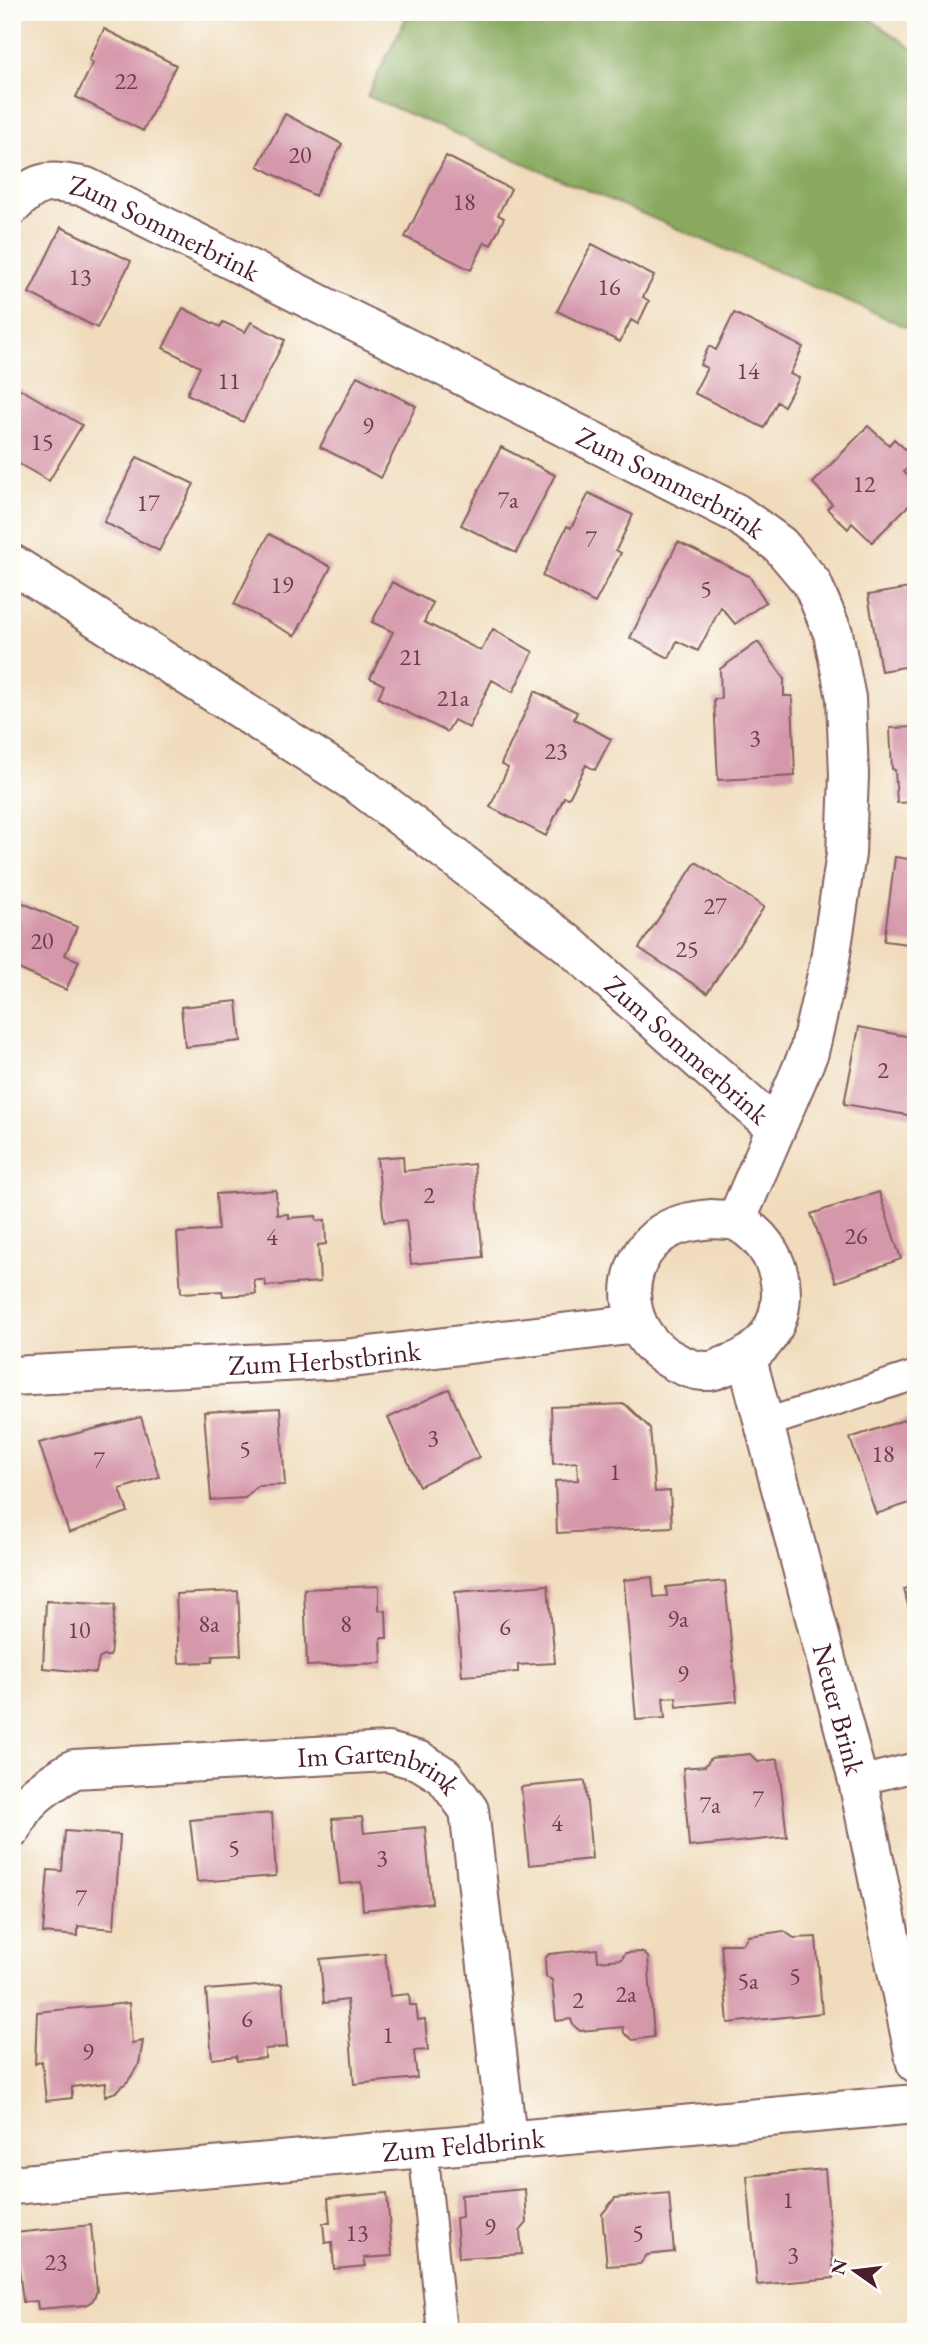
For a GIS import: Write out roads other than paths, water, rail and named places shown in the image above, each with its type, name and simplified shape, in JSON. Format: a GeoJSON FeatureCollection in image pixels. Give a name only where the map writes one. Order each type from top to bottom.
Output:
{"type":"FeatureCollection","features":[{"type":"Feature","properties":{"kind":"street","name":"Zum Sommerbrink"},"geometry":{"type":"LineString","coordinates":[[12,206],[30,188],[55,181],[86,187],[736,513],[780,545],[812,583],[834,633],[846,698],[849,775],[846,854],[829,966],[809,1052],[736,1221]]}},
{"type":"Feature","properties":{"kind":"street","name":"Zum Sommerbrink"},"geometry":{"type":"LineString","coordinates":[[12,564],[359,785],[568,943],[776,1128]]}},
{"type":"Feature","properties":{"kind":"street"},"geometry":{"type":"LineString","coordinates":[[687,1221],[736,1221],[758,1239],[771,1256],[782,1286],[778,1319],[769,1337],[747,1359],[711,1371],[685,1367],[656,1352],[637,1324],[631,1303],[632,1281],[643,1254],[658,1236],[687,1221]]}},
{"type":"Feature","properties":{"kind":"street","name":"Zum Herbstbrink"},"geometry":{"type":"LineString","coordinates":[[12,1376],[344,1359],[637,1324]]}},
{"type":"Feature","properties":{"kind":"street","name":"Neuer Brink"},"geometry":{"type":"LineString","coordinates":[[747,1359],[858,1781],[916,2063]]}},
{"type":"Feature","properties":{"kind":"street","name":"Im Gartenbrink"},"geometry":{"type":"LineString","coordinates":[[12,1829],[18,1813],[40,1790],[74,1769],[388,1752],[421,1761],[444,1776],[469,1810],[507,2139]]}},
{"type":"Feature","properties":{"kind":"street","name":"Zum Feldbrink"},"geometry":{"type":"LineString","coordinates":[[12,2185],[916,2104]]}},
{"type":"Feature","properties":{"kind":"lane"},"geometry":{"type":"LineString","coordinates":[[766,1423],[916,1375]]}},
{"type":"Feature","properties":{"kind":"lane"},"geometry":{"type":"LineString","coordinates":[[858,1781],[916,1767]]}},
{"type":"Feature","properties":{"kind":"lane"},"geometry":{"type":"LineString","coordinates":[[423,2147],[442,2332]]}}]}
